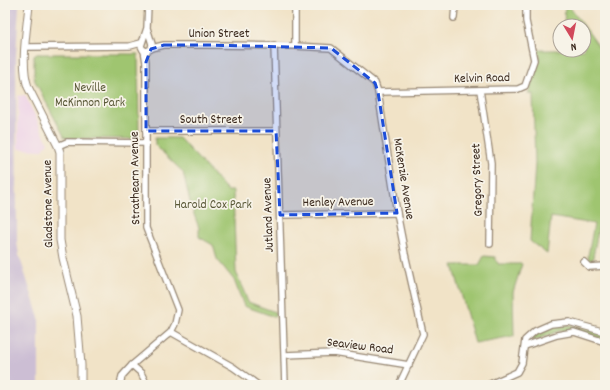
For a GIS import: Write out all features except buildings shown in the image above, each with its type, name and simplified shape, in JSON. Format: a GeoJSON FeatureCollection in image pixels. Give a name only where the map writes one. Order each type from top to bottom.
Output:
{"type":"FeatureCollection","features":[{"type":"Feature","properties":{"kind":"main road","name":"Gladstone Avenue"},"geometry":{"type":"LineString","coordinates":[[29,5],[25,73],[27,82],[58,146],[60,160],[61,249],[76,308],[81,364],[81,385]]}},
{"type":"Feature","properties":{"kind":"street"},"geometry":{"type":"LineString","coordinates":[[147,45],[148,5]]}},
{"type":"Feature","properties":{"kind":"street"},"geometry":{"type":"LineString","coordinates":[[295,5],[295,46]]}},
{"type":"Feature","properties":{"kind":"street"},"geometry":{"type":"LineString","coordinates":[[454,18],[455,5]]}},
{"type":"Feature","properties":{"kind":"street","name":"Kelvin Road"},"geometry":{"type":"LineString","coordinates":[[378,92],[518,89],[525,86],[534,60],[526,21],[526,5]]}},
{"type":"Feature","properties":{"kind":"street","name":"Strathearn Avenue"},"geometry":{"type":"LineString","coordinates":[[147,45],[146,228],[178,310],[175,324],[171,332]]}},
{"type":"Feature","properties":{"kind":"street","name":"Union Street"},"geometry":{"type":"LineString","coordinates":[[26,47],[274,45]]}},
{"type":"Feature","properties":{"kind":"street","name":"McKenzie Avenue"},"geometry":{"type":"LineString","coordinates":[[274,45],[331,48],[375,83],[378,92],[397,213],[423,334],[398,385]]}},
{"type":"Feature","properties":{"kind":"street","name":"Jutland Avenue"},"geometry":{"type":"LineString","coordinates":[[274,45],[285,385]]}},
{"type":"Feature","properties":{"kind":"street","name":"Gregory Street"},"geometry":{"type":"LineString","coordinates":[[480,90],[491,163],[490,244]]}},
{"type":"Feature","properties":{"kind":"street","name":"South Street"},"geometry":{"type":"LineString","coordinates":[[146,131],[276,131]]}},
{"type":"Feature","properties":{"kind":"street"},"geometry":{"type":"LineString","coordinates":[[58,146],[67,142],[146,143]]}},
{"type":"Feature","properties":{"kind":"street","name":"Henley Avenue"},"geometry":{"type":"LineString","coordinates":[[280,215],[397,213]]}},
{"type":"Feature","properties":{"kind":"street"},"geometry":{"type":"LineString","coordinates":[[584,262],[589,267],[605,266]]}},
{"type":"Feature","properties":{"kind":"street"},"geometry":{"type":"LineString","coordinates":[[488,385],[517,372],[522,364],[525,340],[535,331],[551,324],[569,322],[605,332]]}},
{"type":"Feature","properties":{"kind":"street"},"geometry":{"type":"LineString","coordinates":[[120,385],[122,376],[132,364],[171,332],[233,367],[258,385]]}},
{"type":"Feature","properties":{"kind":"street"},"geometry":{"type":"LineString","coordinates":[[525,346],[557,335],[574,332],[605,342]]}},
{"type":"Feature","properties":{"kind":"street","name":"Seaview Road"},"geometry":{"type":"LineString","coordinates":[[285,355],[334,353],[409,365]]}},
{"type":"Feature","properties":{"kind":"street"},"geometry":{"type":"LineString","coordinates":[[132,364],[140,373],[147,385]]}},
{"type":"Feature","properties":{"kind":"highlighted area"},"geometry":{"type":"Polygon","coordinates":[[[164,45],[331,48],[375,83],[378,92],[397,213],[280,215],[276,131],[146,131],[146,62],[151,49],[164,45]]]}},
{"type":"Feature","properties":{"kind":"shaded area"},"geometry":{"type":"Polygon","coordinates":[[[5,5],[19,5],[16,55],[17,242],[19,255],[39,318],[39,385],[5,385],[5,5]]]}},
{"type":"Feature","properties":{"kind":"shaded area"},"geometry":{"type":"Polygon","coordinates":[[[25,95],[48,143],[43,150],[18,149],[18,96],[25,95]]]}},
{"type":"Feature","properties":{"kind":"green space"},"geometry":{"type":"Polygon","coordinates":[[[565,5],[568,5],[578,18],[564,18],[565,5]]]}},
{"type":"Feature","properties":{"kind":"green space"},"geometry":{"type":"Polygon","coordinates":[[[592,37],[599,47],[605,47],[605,207],[602,209],[593,260],[589,261],[588,256],[594,224],[551,217],[547,254],[530,241],[535,163],[533,94],[528,94],[540,58],[538,50],[552,50],[552,58],[592,58],[592,37]]]}},
{"type":"Feature","properties":{"kind":"green space","name":"Neville McKinnon Park"},"geometry":{"type":"Polygon","coordinates":[[[37,54],[138,54],[139,139],[65,138],[35,81],[34,56],[37,54]]]}},
{"type":"Feature","properties":{"kind":"green space","name":"Harold Cox Park"},"geometry":{"type":"Polygon","coordinates":[[[155,138],[179,138],[228,191],[233,191],[236,272],[248,302],[275,312],[275,317],[244,306],[234,280],[217,259],[213,245],[199,237],[199,228],[191,206],[183,172],[155,145],[155,138]]]}},
{"type":"Feature","properties":{"kind":"green space"},"geometry":{"type":"Polygon","coordinates":[[[484,256],[495,257],[498,264],[522,264],[513,292],[514,336],[475,343],[453,265],[479,265],[484,256]]]}},
{"type":"Feature","properties":{"kind":"green space"},"geometry":{"type":"Polygon","coordinates":[[[567,325],[605,334],[605,340],[574,329],[559,331],[533,341],[533,336],[541,331],[567,325]]]}},
{"type":"Feature","properties":{"kind":"railway"},"geometry":{"type":"LineString","coordinates":[[5,5],[5,11]]}}]}
